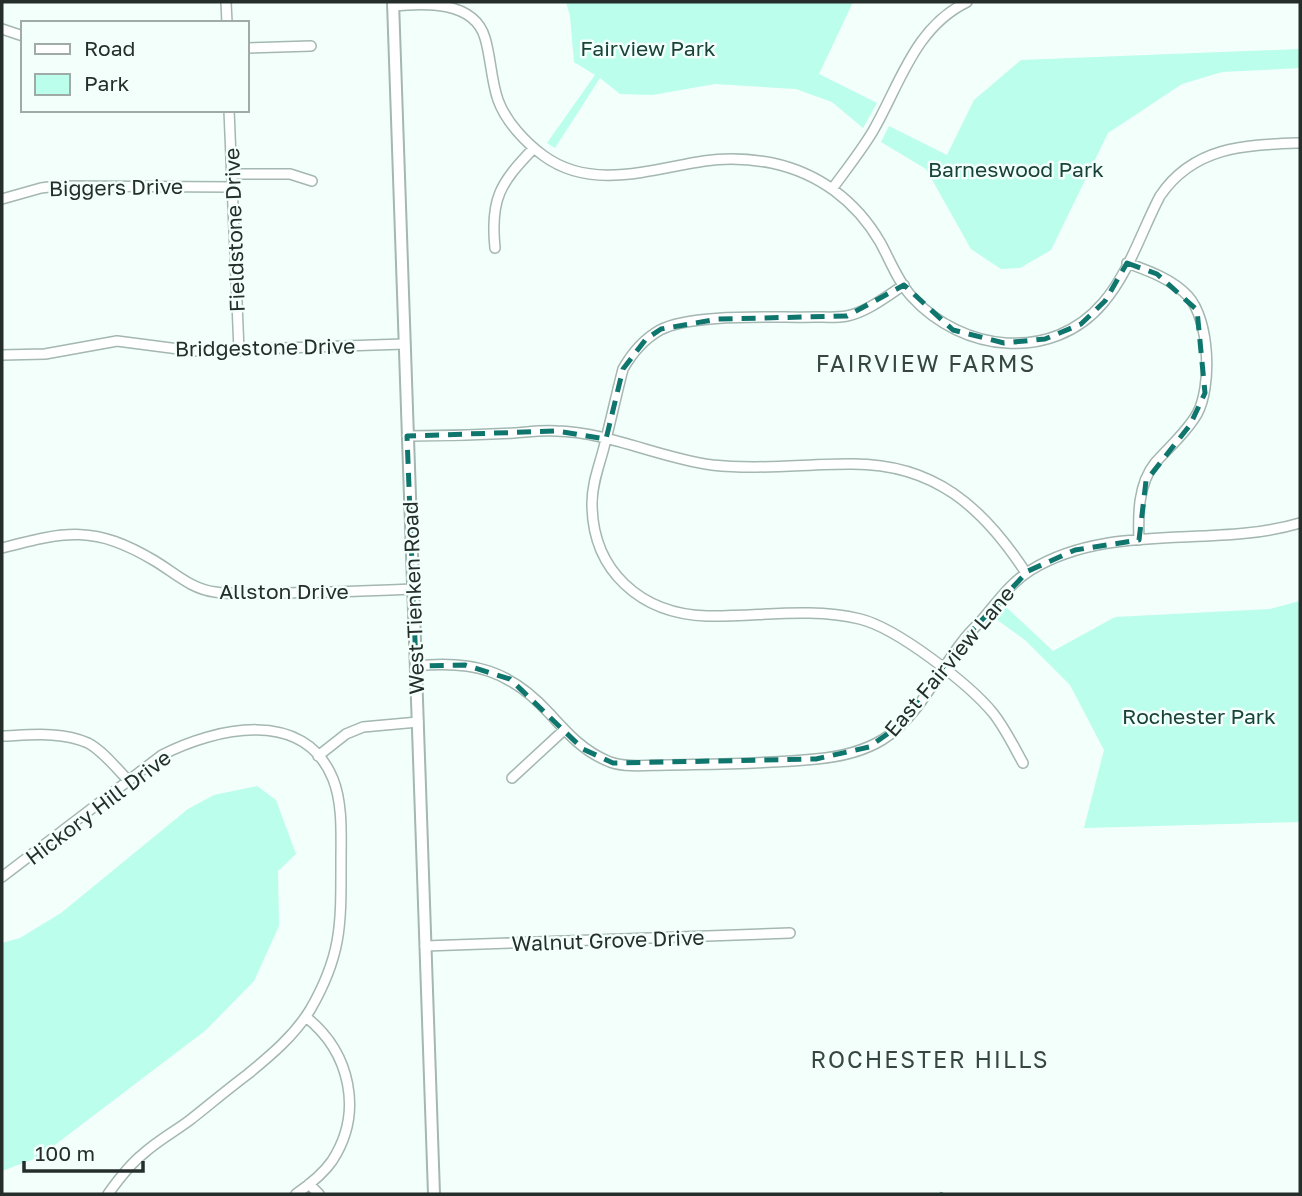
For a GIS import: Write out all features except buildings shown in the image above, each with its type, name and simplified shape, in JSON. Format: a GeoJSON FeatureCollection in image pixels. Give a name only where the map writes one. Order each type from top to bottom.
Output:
{"type":"FeatureCollection","features":[{"type":"Feature","properties":{"kind":"street"},"geometry":{"type":"LineString","coordinates":[[226,2],[227,21]]}},
{"type":"Feature","properties":{"kind":"street"},"geometry":{"type":"LineString","coordinates":[[832,189],[872,133],[918,45],[946,14],[964,3]]}},
{"type":"Feature","properties":{"kind":"street"},"geometry":{"type":"LineString","coordinates":[[393,4],[439,5],[461,12],[482,28],[498,100],[517,130],[534,148],[555,163],[593,174],[618,177],[706,160],[745,160],[772,163],[823,181],[869,224],[904,285],[925,310],[953,330],[984,341],[1028,342],[1061,334],[1093,315],[1115,288],[1160,196],[1169,183],[1192,164],[1220,150],[1300,143]]}},
{"type":"Feature","properties":{"kind":"street","name":"West Tienken Road"},"geometry":{"type":"LineString","coordinates":[[393,4],[434,1194]]}},
{"type":"Feature","properties":{"kind":"street"},"geometry":{"type":"LineString","coordinates":[[2,29],[21,35]]}},
{"type":"Feature","properties":{"kind":"street"},"geometry":{"type":"LineString","coordinates":[[248,48],[311,46]]}},
{"type":"Feature","properties":{"kind":"street","name":"Fieldstone Drive"},"geometry":{"type":"LineString","coordinates":[[229,112],[239,351]]}},
{"type":"Feature","properties":{"kind":"street"},"geometry":{"type":"LineString","coordinates":[[495,248],[493,226],[498,195],[504,182],[534,148]]}},
{"type":"Feature","properties":{"kind":"street"},"geometry":{"type":"LineString","coordinates":[[232,174],[290,174],[312,181]]}},
{"type":"Feature","properties":{"kind":"street","name":"Biggers Drive"},"geometry":{"type":"LineString","coordinates":[[2,199],[57,186],[232,187]]}},
{"type":"Feature","properties":{"kind":"street"},"geometry":{"type":"LineString","coordinates":[[1127,262],[1157,274],[1188,296],[1197,310],[1203,330],[1206,363],[1205,393],[1198,412],[1190,425],[1154,465],[1141,494],[1139,540]]}},
{"type":"Feature","properties":{"kind":"street"},"geometry":{"type":"LineString","coordinates":[[904,285],[873,305],[847,316],[718,319],[680,323],[661,329],[646,339],[623,369],[594,483],[592,503],[600,547],[620,580],[643,600],[660,608],[704,616],[806,612],[863,620],[885,628],[943,669],[985,705],[1002,726],[1023,763]]}},
{"type":"Feature","properties":{"kind":"street","name":"Bridgestone Drive"},"geometry":{"type":"LineString","coordinates":[[2,355],[45,354],[117,341],[194,351],[404,344]]}},
{"type":"Feature","properties":{"kind":"street"},"geometry":{"type":"LineString","coordinates":[[407,436],[557,431],[606,439],[688,461],[729,467],[853,464],[877,465],[909,472],[959,496],[977,510],[995,528],[1026,573]]}},
{"type":"Feature","properties":{"kind":"street","name":"East Fairview Lane"},"geometry":{"type":"LineString","coordinates":[[416,666],[465,665],[482,668],[510,679],[530,694],[583,749],[613,764],[816,759],[851,754],[884,739],[900,725],[963,640],[1007,590],[1026,573],[1046,561],[1075,550],[1108,543],[1232,535],[1300,523]]}},
{"type":"Feature","properties":{"kind":"street","name":"Allston Drive"},"geometry":{"type":"LineString","coordinates":[[2,548],[50,537],[97,535],[114,539],[136,550],[191,585],[216,592],[295,593],[413,589]]}},
{"type":"Feature","properties":{"kind":"street"},"geometry":{"type":"LineString","coordinates":[[318,756],[346,734],[363,727],[418,722]]}},
{"type":"Feature","properties":{"kind":"street","name":"Hickory Hill Drive"},"geometry":{"type":"LineString","coordinates":[[2,877],[162,755],[206,736],[241,730],[275,730],[293,737],[326,765],[337,794],[341,925],[328,974],[306,1017],[276,1051],[142,1154],[110,1194]]}},
{"type":"Feature","properties":{"kind":"street"},"geometry":{"type":"LineString","coordinates":[[512,778],[564,730]]}},
{"type":"Feature","properties":{"kind":"street"},"geometry":{"type":"LineString","coordinates":[[2,736],[48,735],[68,737],[89,744],[128,780]]}},
{"type":"Feature","properties":{"kind":"street","name":"Walnut Grove Drive"},"geometry":{"type":"LineString","coordinates":[[425,946],[790,933]]}},
{"type":"Feature","properties":{"kind":"street"},"geometry":{"type":"LineString","coordinates":[[296,1194],[331,1162],[341,1145],[348,1127],[350,1102],[349,1083],[340,1057],[330,1040],[306,1017]]}},
{"type":"Feature","properties":{"kind":"street"},"geometry":{"type":"LineString","coordinates":[[309,1184],[319,1194]]}},
{"type":"Feature","properties":{"kind":"highlighted area"},"geometry":{"type":"Polygon","coordinates":[[[1127,263],[1157,274],[1197,310],[1205,393],[1190,425],[1146,481],[1139,540],[1075,550],[1028,571],[963,640],[900,725],[869,747],[816,759],[613,763],[583,749],[510,679],[465,665],[416,666],[407,436],[557,431],[606,439],[623,369],[646,339],[661,329],[718,319],[847,316],[904,285],[953,330],[1004,343],[1045,339],[1081,324],[1105,301],[1127,263]]]}},
{"type":"Feature","properties":{"kind":"green space","name":"Fairview Park"},"geometry":{"type":"Polygon","coordinates":[[[566,2],[853,2],[819,74],[877,103],[863,128],[832,102],[796,89],[715,84],[652,95],[620,94],[600,78],[555,148],[547,143],[595,75],[574,62],[570,16],[566,2]]]}},
{"type":"Feature","properties":{"kind":"green space","name":"Barneswood Park"},"geometry":{"type":"Polygon","coordinates":[[[1300,49],[1300,68],[1222,72],[1182,84],[1108,133],[1051,250],[1020,268],[1001,269],[971,249],[926,169],[881,142],[889,126],[947,155],[974,100],[1021,60],[1300,49]]]}},
{"type":"Feature","properties":{"kind":"green space","name":"Rochester Park"},"geometry":{"type":"Polygon","coordinates":[[[1300,601],[1300,822],[1084,828],[1104,750],[1070,685],[1025,640],[996,619],[1006,607],[1053,651],[1115,617],[1270,609],[1300,601]]]}},
{"type":"Feature","properties":{"kind":"green space"},"geometry":{"type":"Polygon","coordinates":[[[257,786],[276,800],[296,854],[278,871],[279,926],[254,981],[206,1030],[39,1157],[2,1171],[2,943],[20,938],[61,913],[188,809],[214,795],[257,786]]]}},
{"type":"Feature","properties":{"kind":"district","name":"FAIRVIEW FARMS"},"geometry":{"type":"Point","coordinates":[926,363]}},
{"type":"Feature","properties":{"kind":"district","name":"ROCHESTER HILLS"},"geometry":{"type":"Point","coordinates":[930,1059]}}]}
